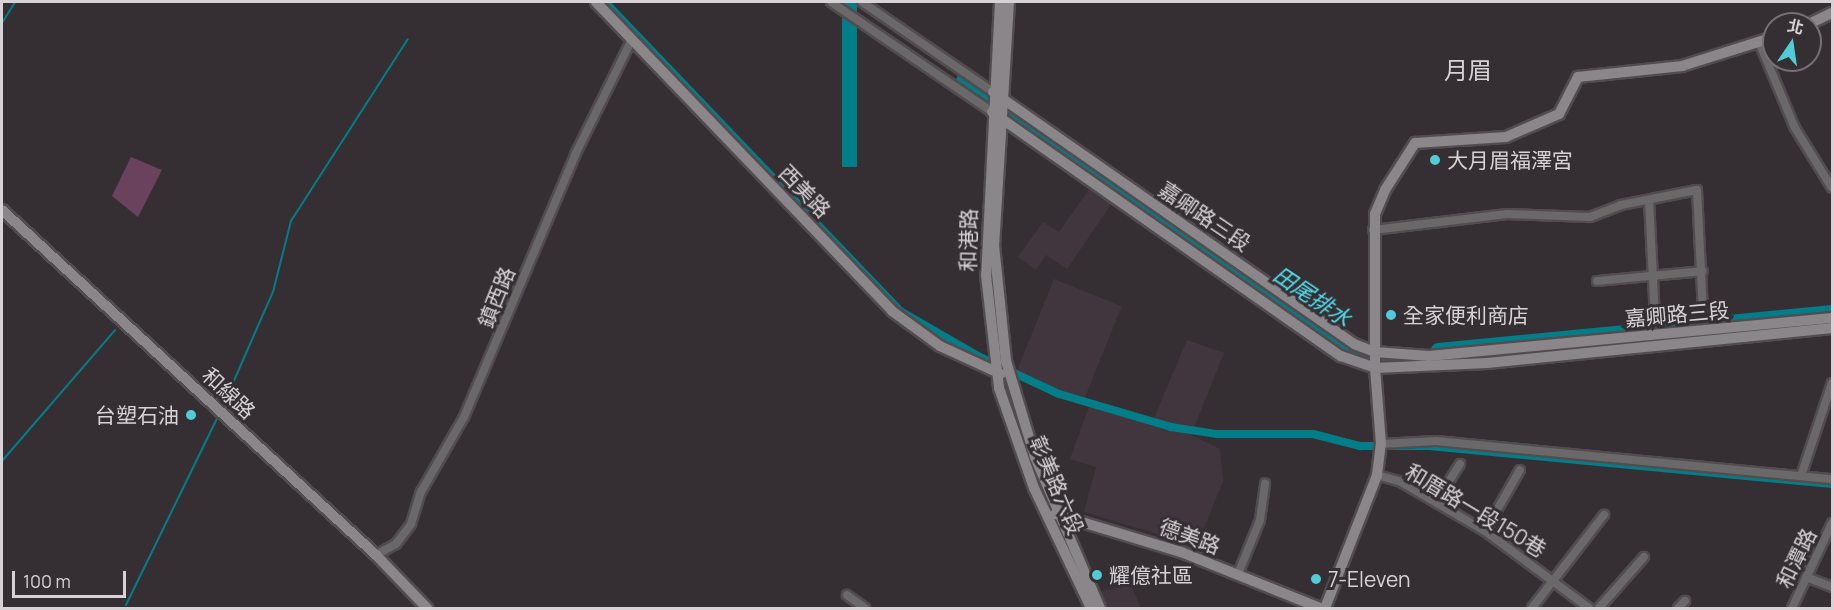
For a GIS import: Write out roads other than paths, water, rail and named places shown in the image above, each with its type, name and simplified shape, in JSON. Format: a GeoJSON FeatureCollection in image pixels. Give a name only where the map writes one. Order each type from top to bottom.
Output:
{"type":"FeatureCollection","features":[{"type":"Feature","properties":{"kind":"street","name":"西美路"},"geometry":{"type":"LineString","coordinates":[[596,2],[892,311],[940,346],[1003,369]]}},
{"type":"Feature","properties":{"kind":"street"},"geometry":{"type":"LineString","coordinates":[[831,2],[998,105]]}},
{"type":"Feature","properties":{"kind":"street"},"geometry":{"type":"LineString","coordinates":[[862,2],[998,105]]}},
{"type":"Feature","properties":{"kind":"street","name":"和港路"},"geometry":{"type":"LineString","coordinates":[[1000,2],[994,245],[1003,369]]}},
{"type":"Feature","properties":{"kind":"street","name":"和港路"},"geometry":{"type":"LineString","coordinates":[[998,105],[1009,2]]}},
{"type":"Feature","properties":{"kind":"street","name":"鎮西路"},"geometry":{"type":"LineString","coordinates":[[376,555],[396,544],[411,524],[421,492],[464,417],[575,155],[632,39]]}},
{"type":"Feature","properties":{"kind":"street"},"geometry":{"type":"LineString","coordinates":[[1325,609],[1377,475],[1381,444],[1375,361],[1373,230],[1385,190],[1415,143],[1506,137],[1559,114],[1578,77],[1682,66],[1762,41]]}},
{"type":"Feature","properties":{"kind":"street"},"geometry":{"type":"LineString","coordinates":[[1759,42],[1795,128],[1833,188]]}},
{"type":"Feature","properties":{"kind":"street","name":"嘉卿路三段"},"geometry":{"type":"LineString","coordinates":[[998,105],[1354,344],[1375,361],[1833,318]]}},
{"type":"Feature","properties":{"kind":"street","name":"嘉卿路三段"},"geometry":{"type":"LineString","coordinates":[[998,105],[1341,356],[1375,361],[1487,363],[1833,328]]}},
{"type":"Feature","properties":{"kind":"street"},"geometry":{"type":"LineString","coordinates":[[1373,230],[1507,214],[1590,217],[1649,200],[1696,190],[1704,313]]}},
{"type":"Feature","properties":{"kind":"street"},"geometry":{"type":"LineString","coordinates":[[1649,200],[1655,317]]}},
{"type":"Feature","properties":{"kind":"street","name":"和線路"},"geometry":{"type":"LineString","coordinates":[[2,210],[376,555],[427,609]]}},
{"type":"Feature","properties":{"kind":"street"},"geometry":{"type":"LineString","coordinates":[[1597,281],[1654,273],[1703,271]]}},
{"type":"Feature","properties":{"kind":"street","name":"彰美路六段"},"geometry":{"type":"LineString","coordinates":[[1003,369],[1032,446],[1100,609]]}},
{"type":"Feature","properties":{"kind":"street","name":"彰美路六段"},"geometry":{"type":"LineString","coordinates":[[1003,369],[1019,450],[1044,512],[1091,609]]}},
{"type":"Feature","properties":{"kind":"street"},"geometry":{"type":"LineString","coordinates":[[1801,476],[1833,383]]}},
{"type":"Feature","properties":{"kind":"street"},"geometry":{"type":"LineString","coordinates":[[1381,444],[1436,441],[1833,479]]}},
{"type":"Feature","properties":{"kind":"street"},"geometry":{"type":"LineString","coordinates":[[1019,450],[1032,446]]}},
{"type":"Feature","properties":{"kind":"street"},"geometry":{"type":"LineString","coordinates":[[1436,502],[1460,464]]}},
{"type":"Feature","properties":{"kind":"street"},"geometry":{"type":"LineString","coordinates":[[1485,531],[1520,470]]}},
{"type":"Feature","properties":{"kind":"street","name":"和厝路一段150巷"},"geometry":{"type":"LineString","coordinates":[[1377,475],[1401,482],[1485,531],[1554,580],[1589,609]]}},
{"type":"Feature","properties":{"kind":"street"},"geometry":{"type":"LineString","coordinates":[[1238,574],[1260,519],[1265,483]]}},
{"type":"Feature","properties":{"kind":"street","name":"德美路"},"geometry":{"type":"LineString","coordinates":[[1044,512],[1060,515],[1238,574],[1320,609]]}},
{"type":"Feature","properties":{"kind":"street"},"geometry":{"type":"LineString","coordinates":[[1532,609],[1604,515]]}},
{"type":"Feature","properties":{"kind":"street","name":"和潭路"},"geometry":{"type":"LineString","coordinates":[[1792,609],[1833,523]]}},
{"type":"Feature","properties":{"kind":"street"},"geometry":{"type":"LineString","coordinates":[[1599,609],[1644,557]]}},
{"type":"Feature","properties":{"kind":"street"},"geometry":{"type":"LineString","coordinates":[[1806,577],[1833,587]]}},
{"type":"Feature","properties":{"kind":"street"},"geometry":{"type":"LineString","coordinates":[[847,595],[865,609]]}},
{"type":"Feature","properties":{"kind":"street"},"geometry":{"type":"LineString","coordinates":[[1678,609],[1685,601]]}},
{"type":"Feature","properties":{"kind":"water"},"geometry":{"type":"Polygon","coordinates":[[[842,2],[857,2],[857,167],[842,167],[842,2]]]}},
{"type":"Feature","properties":{"kind":"waterway"},"geometry":{"type":"LineString","coordinates":[[2,23],[15,2]]}},
{"type":"Feature","properties":{"kind":"waterway"},"geometry":{"type":"LineString","coordinates":[[605,2],[900,311],[978,356],[1059,394],[1171,427],[1217,434],[1313,434],[1360,446],[1429,446],[1832,484]]}},
{"type":"Feature","properties":{"kind":"waterway"},"geometry":{"type":"LineString","coordinates":[[222,408],[273,292],[291,221],[408,39]]}},
{"type":"Feature","properties":{"kind":"waterway","name":"田尾排水"},"geometry":{"type":"LineString","coordinates":[[963,81],[1328,335],[1363,357],[1389,355]]}},
{"type":"Feature","properties":{"kind":"waterway","name":"田尾排水"},"geometry":{"type":"LineString","coordinates":[[1438,350],[1832,312]]}},
{"type":"Feature","properties":{"kind":"waterway"},"geometry":{"type":"LineString","coordinates":[[2,461],[115,330]]}},
{"type":"Feature","properties":{"kind":"waterway"},"geometry":{"type":"LineString","coordinates":[[126,605],[219,414]]}},
{"type":"Feature","properties":{"kind":"place","name":"大月眉福澤宮"},"geometry":{"type":"Point","coordinates":[1435,160]}},
{"type":"Feature","properties":{"kind":"place","name":"全家便利商店"},"geometry":{"type":"Point","coordinates":[1391,315]}},
{"type":"Feature","properties":{"kind":"place","name":"台塑石油"},"geometry":{"type":"Point","coordinates":[191,415]}},
{"type":"Feature","properties":{"kind":"place","name":"耀億社區"},"geometry":{"type":"Point","coordinates":[1097,575]}},
{"type":"Feature","properties":{"kind":"place","name":"7-Eleven"},"geometry":{"type":"Point","coordinates":[1316,579]}},
{"type":"Feature","properties":{"kind":"district","name":"月眉"},"geometry":{"type":"Point","coordinates":[1468,70]}}]}
